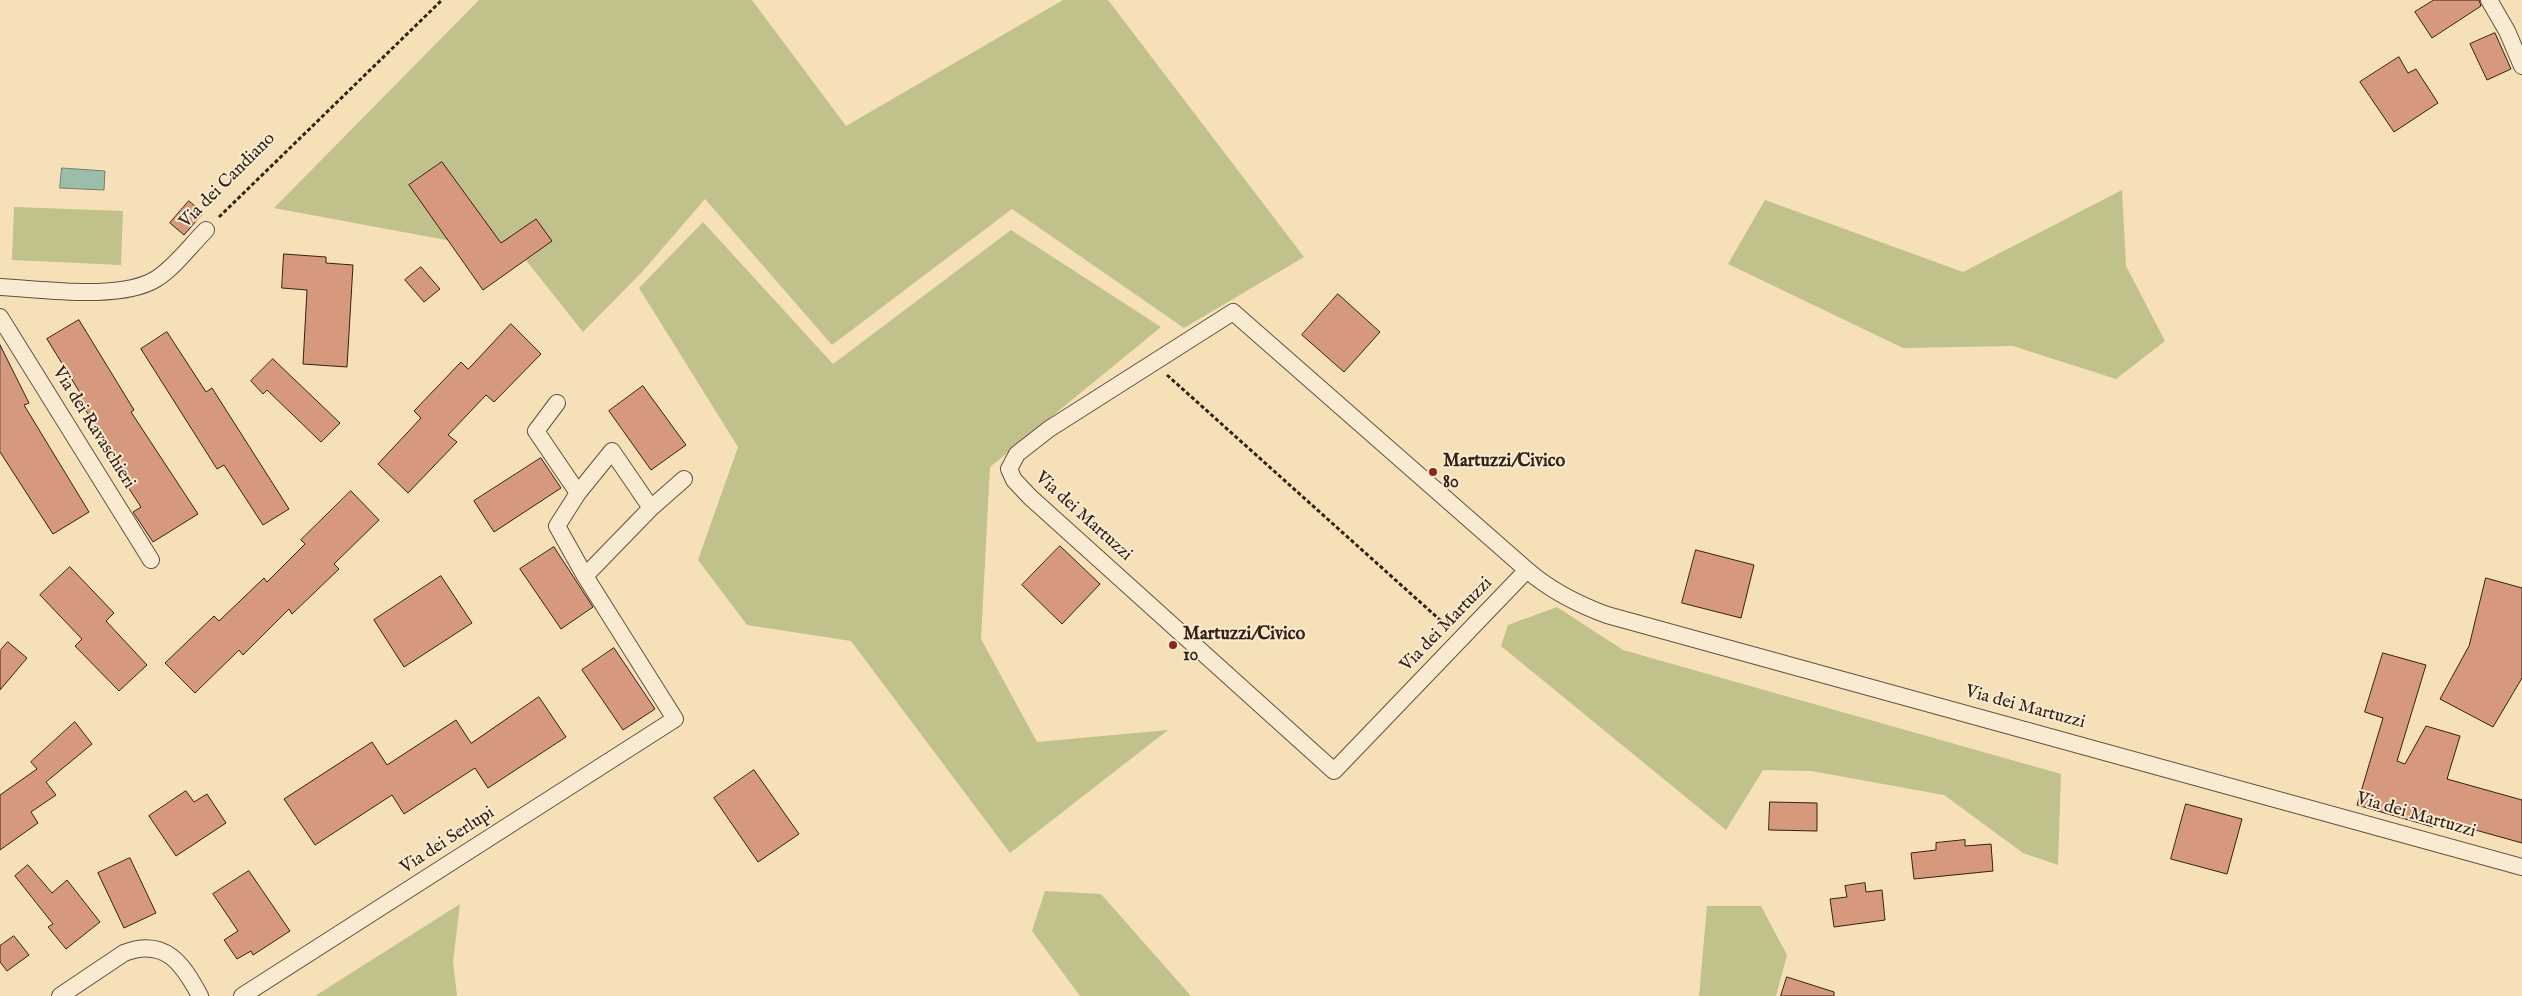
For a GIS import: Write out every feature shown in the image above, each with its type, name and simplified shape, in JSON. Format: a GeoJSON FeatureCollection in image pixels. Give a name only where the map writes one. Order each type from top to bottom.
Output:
{"type":"FeatureCollection","features":[{"type":"Feature","properties":{"kind":"street"},"geometry":{"type":"LineString","coordinates":[[2489,0],[2507,31],[2522,66]]}},
{"type":"Feature","properties":{"kind":"street","name":"Via dei Candiano"},"geometry":{"type":"LineString","coordinates":[[0,287],[104,292],[134,289],[158,278],[206,230]]}},
{"type":"Feature","properties":{"kind":"street","name":"Via dei Martuzzi"},"geometry":{"type":"LineString","coordinates":[[1527,570],[1334,771],[1030,497],[1010,474],[1011,461],[1049,429],[1233,312],[1527,570],[1544,585],[1574,603],[1607,615],[2522,867]]}},
{"type":"Feature","properties":{"kind":"street","name":"Via dei Ravaschieri"},"geometry":{"type":"LineString","coordinates":[[0,317],[151,560]]}},
{"type":"Feature","properties":{"kind":"street"},"geometry":{"type":"LineString","coordinates":[[557,404],[536,431],[578,493]]}},
{"type":"Feature","properties":{"kind":"street"},"geometry":{"type":"LineString","coordinates":[[651,508],[612,451],[578,493],[557,526],[585,576],[651,508],[684,479]]}},
{"type":"Feature","properties":{"kind":"street","name":"Via dei Serlupi"},"geometry":{"type":"LineString","coordinates":[[242,996],[675,719],[585,576]]}},
{"type":"Feature","properties":{"kind":"street"},"geometry":{"type":"LineString","coordinates":[[60,996],[124,953],[134,949],[154,948],[164,951],[182,966],[200,996]]}},
{"type":"Feature","properties":{"kind":"path","name":"Via dei Candiano"},"geometry":{"type":"LineString","coordinates":[[206,230],[442,0]]}},
{"type":"Feature","properties":{"kind":"path"},"geometry":{"type":"LineString","coordinates":[[1153,363],[1461,638]]}},
{"type":"Feature","properties":{"kind":"green space"},"geometry":{"type":"Polygon","coordinates":[[[479,0],[752,0],[846,126],[1063,0],[1108,0],[1304,257],[1184,328],[1012,209],[832,345],[705,199],[642,272],[583,332],[521,254],[274,208],[479,0]]]}},
{"type":"Feature","properties":{"kind":"green space"},"geometry":{"type":"Polygon","coordinates":[[[2122,190],[2126,266],[2165,341],[2116,379],[2013,346],[1903,348],[1728,264],[1765,200],[1963,272],[2122,190]]]}},
{"type":"Feature","properties":{"kind":"green space"},"geometry":{"type":"Polygon","coordinates":[[[14,207],[123,211],[121,265],[12,260],[14,207]]]}},
{"type":"Feature","properties":{"kind":"green space"},"geometry":{"type":"Polygon","coordinates":[[[703,222],[833,364],[1011,230],[1161,327],[990,467],[981,639],[1037,742],[1168,730],[1010,853],[851,641],[747,625],[698,560],[738,447],[639,288],[703,222]]]}},
{"type":"Feature","properties":{"kind":"green space"},"geometry":{"type":"Polygon","coordinates":[[[1557,607],[1623,650],[2061,774],[2058,865],[2023,853],[1944,795],[1811,771],[1763,770],[1726,830],[1501,646],[1508,625],[1557,607]]]}},
{"type":"Feature","properties":{"kind":"green space"},"geometry":{"type":"Polygon","coordinates":[[[1045,891],[1101,894],[1191,996],[1080,996],[1032,931],[1045,891]]]}},
{"type":"Feature","properties":{"kind":"green space"},"geometry":{"type":"Polygon","coordinates":[[[460,904],[453,962],[457,996],[315,996],[460,904]]]}},
{"type":"Feature","properties":{"kind":"green space"},"geometry":{"type":"Polygon","coordinates":[[[1707,906],[1761,906],[1787,955],[1776,996],[1699,996],[1707,906]]]}},
{"type":"Feature","properties":{"kind":"shaded area"},"geometry":{"type":"Polygon","coordinates":[[[62,168],[105,171],[104,190],[60,188],[62,168]]]}},
{"type":"Feature","properties":{"kind":"building"},"geometry":{"type":"Polygon","coordinates":[[[2434,0],[2479,0],[2481,6],[2432,38],[2415,12],[2434,0]]]}},
{"type":"Feature","properties":{"kind":"building"},"geometry":{"type":"Polygon","coordinates":[[[2495,33],[2511,69],[2487,80],[2470,44],[2495,33]]]}},
{"type":"Feature","properties":{"kind":"building"},"geometry":{"type":"Polygon","coordinates":[[[2399,57],[2408,73],[2416,69],[2438,103],[2394,132],[2360,82],[2399,57]]]}},
{"type":"Feature","properties":{"kind":"building"},"geometry":{"type":"Polygon","coordinates":[[[442,162],[501,243],[536,219],[552,241],[483,290],[409,185],[442,162]]]}},
{"type":"Feature","properties":{"kind":"building"},"geometry":{"type":"Polygon","coordinates":[[[189,201],[203,213],[184,235],[170,223],[189,201]]]}},
{"type":"Feature","properties":{"kind":"building"},"geometry":{"type":"Polygon","coordinates":[[[284,254],[326,257],[326,263],[353,265],[347,367],[303,364],[307,290],[282,288],[284,254]]]}},
{"type":"Feature","properties":{"kind":"building"},"geometry":{"type":"Polygon","coordinates":[[[421,267],[440,289],[424,302],[405,280],[421,267]]]}},
{"type":"Feature","properties":{"kind":"building"},"geometry":{"type":"Polygon","coordinates":[[[1338,294],[1380,332],[1344,372],[1302,335],[1338,294]]]}},
{"type":"Feature","properties":{"kind":"building"},"geometry":{"type":"Polygon","coordinates":[[[79,320],[134,410],[131,412],[198,514],[153,542],[133,512],[141,507],[107,455],[112,452],[78,398],[82,396],[47,339],[79,320]]]}},
{"type":"Feature","properties":{"kind":"building"},"geometry":{"type":"Polygon","coordinates":[[[511,324],[541,354],[494,402],[486,395],[448,435],[457,442],[408,493],[378,464],[421,418],[414,411],[461,362],[468,369],[511,324]]]}},
{"type":"Feature","properties":{"kind":"building"},"geometry":{"type":"Polygon","coordinates":[[[167,332],[206,392],[212,388],[289,509],[263,525],[224,465],[217,469],[141,349],[167,332]]]}},
{"type":"Feature","properties":{"kind":"building"},"geometry":{"type":"Polygon","coordinates":[[[0,345],[29,403],[24,405],[89,512],[53,534],[0,452],[0,345]]]}},
{"type":"Feature","properties":{"kind":"building"},"geometry":{"type":"Polygon","coordinates":[[[273,359],[340,423],[321,442],[267,390],[263,394],[251,381],[273,359]]]}},
{"type":"Feature","properties":{"kind":"building"},"geometry":{"type":"Polygon","coordinates":[[[643,386],[686,445],[651,470],[609,411],[643,386]]]}},
{"type":"Feature","properties":{"kind":"building"},"geometry":{"type":"Polygon","coordinates":[[[541,458],[561,488],[494,532],[474,501],[541,458]]]}},
{"type":"Feature","properties":{"kind":"building"},"geometry":{"type":"Polygon","coordinates":[[[351,491],[379,520],[334,564],[339,569],[292,614],[289,609],[243,655],[239,650],[195,693],[165,663],[214,616],[219,621],[264,578],[267,582],[305,544],[301,540],[351,491]]]}},
{"type":"Feature","properties":{"kind":"building"},"geometry":{"type":"Polygon","coordinates":[[[1060,546],[1100,584],[1062,624],[1022,585],[1060,546]]]}},
{"type":"Feature","properties":{"kind":"building"},"geometry":{"type":"Polygon","coordinates":[[[554,547],[593,607],[561,629],[520,569],[554,547]]]}},
{"type":"Feature","properties":{"kind":"building"},"geometry":{"type":"Polygon","coordinates":[[[1696,550],[1754,565],[1741,618],[1682,603],[1696,550]]]}},
{"type":"Feature","properties":{"kind":"building"},"geometry":{"type":"Polygon","coordinates":[[[70,567],[114,613],[106,621],[147,665],[119,691],[75,646],[82,639],[40,595],[70,567]]]}},
{"type":"Feature","properties":{"kind":"building"},"geometry":{"type":"Polygon","coordinates":[[[441,576],[472,623],[404,667],[374,620],[441,576]]]}},
{"type":"Feature","properties":{"kind":"building"},"geometry":{"type":"Polygon","coordinates":[[[2486,578],[2522,588],[2522,678],[2493,727],[2440,699],[2469,646],[2486,578]]]}},
{"type":"Feature","properties":{"kind":"building"},"geometry":{"type":"Polygon","coordinates":[[[8,642],[27,658],[0,690],[0,651],[8,642]]]}},
{"type":"Feature","properties":{"kind":"building"},"geometry":{"type":"Polygon","coordinates":[[[614,648],[655,709],[623,730],[582,670],[614,648]]]}},
{"type":"Feature","properties":{"kind":"building"},"geometry":{"type":"Polygon","coordinates":[[[2383,653],[2426,665],[2397,761],[2405,764],[2426,726],[2460,736],[2447,779],[2522,800],[2522,843],[2436,819],[2433,827],[2357,805],[2383,718],[2365,712],[2383,653]]]}},
{"type":"Feature","properties":{"kind":"building"},"geometry":{"type":"Polygon","coordinates":[[[539,697],[566,737],[488,788],[475,768],[404,814],[392,795],[315,845],[284,799],[372,742],[387,765],[456,720],[471,743],[539,697]]]}},
{"type":"Feature","properties":{"kind":"building"},"geometry":{"type":"Polygon","coordinates":[[[75,722],[92,744],[46,782],[56,795],[31,812],[38,823],[0,850],[0,795],[37,769],[31,762],[75,722]]]}},
{"type":"Feature","properties":{"kind":"building"},"geometry":{"type":"Polygon","coordinates":[[[754,770],[799,834],[758,862],[714,798],[754,770]]]}},
{"type":"Feature","properties":{"kind":"building"},"geometry":{"type":"Polygon","coordinates":[[[186,791],[194,802],[207,794],[226,823],[176,856],[149,816],[186,791]]]}},
{"type":"Feature","properties":{"kind":"building"},"geometry":{"type":"Polygon","coordinates":[[[1770,802],[1817,803],[1817,831],[1769,830],[1770,802]]]}},
{"type":"Feature","properties":{"kind":"building"},"geometry":{"type":"Polygon","coordinates":[[[2186,804],[2242,819],[2227,874],[2171,859],[2186,804]]]}},
{"type":"Feature","properties":{"kind":"building"},"geometry":{"type":"Polygon","coordinates":[[[1965,840],[1965,846],[1991,844],[1993,871],[1914,879],[1911,853],[1936,850],[1936,843],[1965,840]]]}},
{"type":"Feature","properties":{"kind":"building"},"geometry":{"type":"Polygon","coordinates":[[[130,858],[156,913],[124,928],[98,873],[130,858]]]}},
{"type":"Feature","properties":{"kind":"building"},"geometry":{"type":"Polygon","coordinates":[[[28,865],[52,893],[67,880],[100,922],[66,949],[48,927],[53,924],[15,876],[28,865]]]}},
{"type":"Feature","properties":{"kind":"building"},"geometry":{"type":"Polygon","coordinates":[[[249,871],[290,931],[253,955],[251,951],[237,959],[224,940],[238,931],[213,894],[249,871]]]}},
{"type":"Feature","properties":{"kind":"building"},"geometry":{"type":"Polygon","coordinates":[[[1865,883],[1866,892],[1882,890],[1885,920],[1834,927],[1830,899],[1847,897],[1845,886],[1865,883]]]}},
{"type":"Feature","properties":{"kind":"building"},"geometry":{"type":"Polygon","coordinates":[[[14,936],[29,955],[7,971],[0,962],[0,946],[14,936]]]}},
{"type":"Feature","properties":{"kind":"building"},"geometry":{"type":"Polygon","coordinates":[[[1787,977],[1834,992],[1834,996],[1781,996],[1787,977]]]}},
{"type":"Feature","properties":{"kind":"place","name":"Martuzzi/Civico 80"},"geometry":{"type":"Point","coordinates":[1433,472]}},
{"type":"Feature","properties":{"kind":"place","name":"Martuzzi/Civico 10"},"geometry":{"type":"Point","coordinates":[1173,645]}}]}
